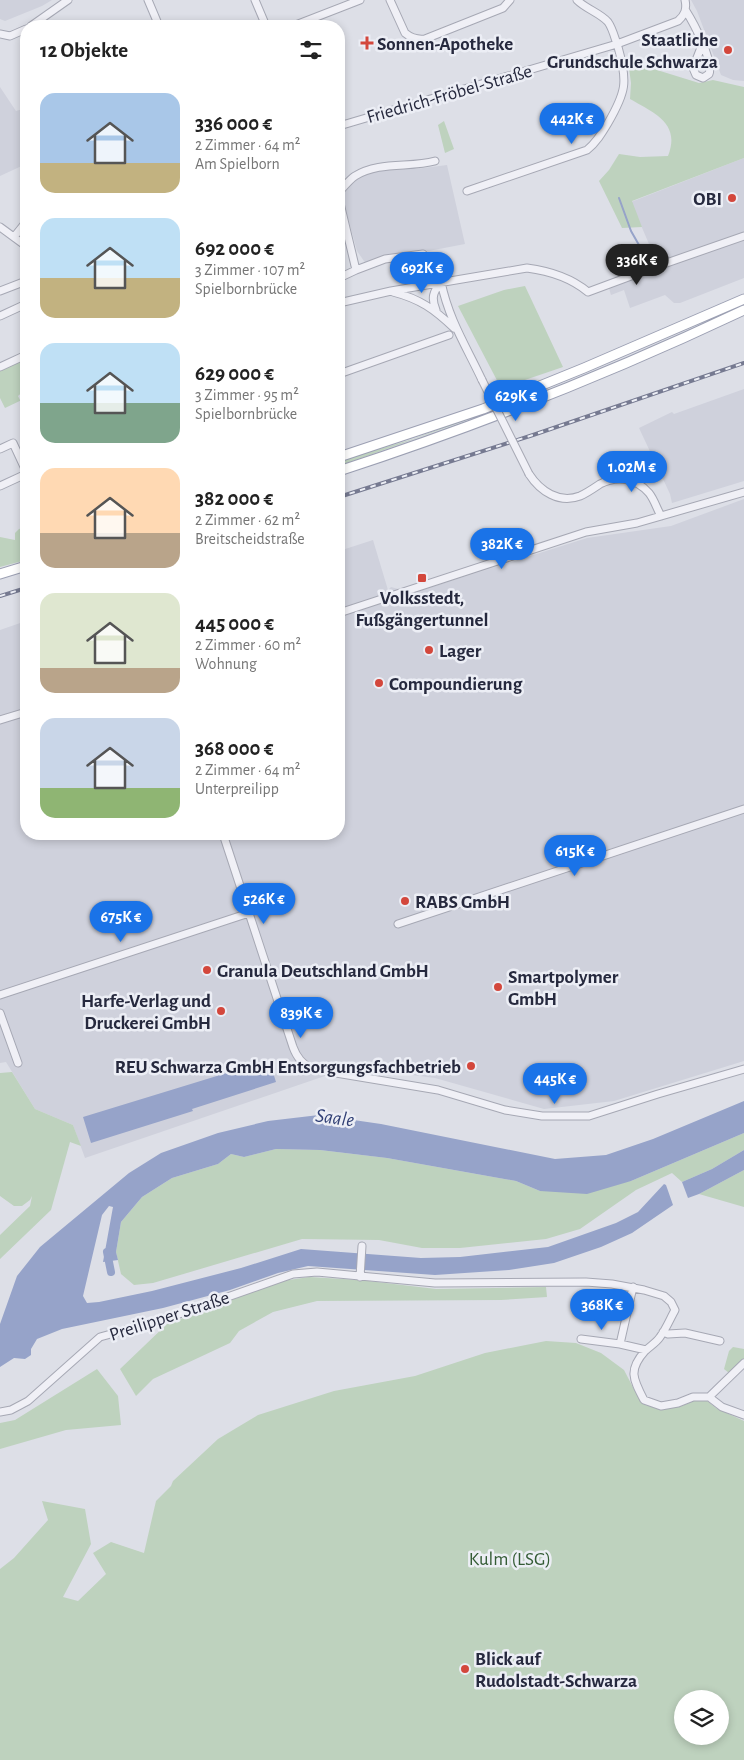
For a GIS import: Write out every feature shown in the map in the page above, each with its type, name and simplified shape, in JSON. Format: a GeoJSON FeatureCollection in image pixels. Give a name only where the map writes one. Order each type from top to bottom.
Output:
{"type":"FeatureCollection","features":[{"type":"Feature","properties":{"kind":"main road"},"geometry":{"type":"LineString","coordinates":[[345,455],[483,409],[744,299]]}},
{"type":"Feature","properties":{"kind":"main road"},"geometry":{"type":"LineString","coordinates":[[345,469],[458,430],[589,378],[744,310]]}},
{"type":"Feature","properties":{"kind":"main road"},"geometry":{"type":"LineString","coordinates":[[0,574],[20,568]]}},
{"type":"Feature","properties":{"kind":"street"},"geometry":{"type":"LineString","coordinates":[[40,20],[68,0]]}},
{"type":"Feature","properties":{"kind":"street"},"geometry":{"type":"LineString","coordinates":[[148,0],[156,20]]}},
{"type":"Feature","properties":{"kind":"street"},"geometry":{"type":"LineString","coordinates":[[255,0],[263,20]]}},
{"type":"Feature","properties":{"kind":"street"},"geometry":{"type":"LineString","coordinates":[[308,20],[360,0]]}},
{"type":"Feature","properties":{"kind":"street"},"geometry":{"type":"LineString","coordinates":[[390,0],[405,33],[410,37],[420,40],[502,8],[510,0]]}},
{"type":"Feature","properties":{"kind":"street"},"geometry":{"type":"LineString","coordinates":[[467,191],[587,150],[594,145],[620,102],[624,91],[624,80],[617,44],[607,21],[577,0]]}},
{"type":"Feature","properties":{"kind":"street"},"geometry":{"type":"LineString","coordinates":[[685,0],[686,11],[699,35],[702,45]]}},
{"type":"Feature","properties":{"kind":"street","name":"Friedrich-Fröbel-Straße"},"geometry":{"type":"LineString","coordinates":[[345,124],[617,44],[678,21],[686,11]]}},
{"type":"Feature","properties":{"kind":"street"},"geometry":{"type":"LineString","coordinates":[[0,34],[10,36],[20,32]]}},
{"type":"Feature","properties":{"kind":"street"},"geometry":{"type":"LineString","coordinates":[[345,186],[355,176],[364,171],[392,165],[422,164],[435,161]]}},
{"type":"Feature","properties":{"kind":"street"},"geometry":{"type":"LineString","coordinates":[[345,224],[356,270]]}},
{"type":"Feature","properties":{"kind":"street"},"geometry":{"type":"LineString","coordinates":[[0,227],[20,242]]}},
{"type":"Feature","properties":{"kind":"street"},"geometry":{"type":"LineString","coordinates":[[14,238],[20,230]]}},
{"type":"Feature","properties":{"kind":"street"},"geometry":{"type":"LineString","coordinates":[[345,302],[390,291],[527,268],[545,270],[566,278],[588,292],[744,236]]}},
{"type":"Feature","properties":{"kind":"street"},"geometry":{"type":"LineString","coordinates":[[345,275],[386,259],[423,254]]}},
{"type":"Feature","properties":{"kind":"street"},"geometry":{"type":"LineString","coordinates":[[436,311],[432,301],[433,294],[441,282]]}},
{"type":"Feature","properties":{"kind":"street"},"geometry":{"type":"LineString","coordinates":[[441,282],[445,302],[455,329],[529,474],[537,485],[556,497],[566,498],[582,495],[603,483],[615,479],[627,479],[640,484],[650,494],[661,516]]}},
{"type":"Feature","properties":{"kind":"street"},"geometry":{"type":"LineString","coordinates":[[0,291],[20,283]]}},
{"type":"Feature","properties":{"kind":"street"},"geometry":{"type":"LineString","coordinates":[[390,291],[409,296],[436,311],[455,329]]}},
{"type":"Feature","properties":{"kind":"street"},"geometry":{"type":"LineString","coordinates":[[0,316],[20,307]]}},
{"type":"Feature","properties":{"kind":"street"},"geometry":{"type":"LineString","coordinates":[[345,372],[449,335]]}},
{"type":"Feature","properties":{"kind":"street"},"geometry":{"type":"LineString","coordinates":[[0,367],[20,358]]}},
{"type":"Feature","properties":{"kind":"street"},"geometry":{"type":"LineString","coordinates":[[0,448],[14,443],[20,458]]}},
{"type":"Feature","properties":{"kind":"street"},"geometry":{"type":"LineString","coordinates":[[0,486],[20,475]]}},
{"type":"Feature","properties":{"kind":"street"},"geometry":{"type":"LineString","coordinates":[[345,611],[586,532],[637,523],[744,492]]}},
{"type":"Feature","properties":{"kind":"street"},"geometry":{"type":"LineString","coordinates":[[0,720],[20,714]]}},
{"type":"Feature","properties":{"kind":"street"},"geometry":{"type":"LineString","coordinates":[[398,924],[744,809]]}},
{"type":"Feature","properties":{"kind":"street"},"geometry":{"type":"LineString","coordinates":[[225,840],[293,1047],[300,1060],[312,1069],[438,1090],[506,1110],[542,1116],[589,1116],[744,1069]]}},
{"type":"Feature","properties":{"kind":"street"},"geometry":{"type":"LineString","coordinates":[[0,995],[248,913]]}},
{"type":"Feature","properties":{"kind":"street"},"geometry":{"type":"LineString","coordinates":[[0,1013],[18,1063]]}},
{"type":"Feature","properties":{"kind":"street"},"geometry":{"type":"LineString","coordinates":[[360,1274],[362,1248]]}},
{"type":"Feature","properties":{"kind":"street","name":"Preilipper Straße"},"geometry":{"type":"LineString","coordinates":[[0,1412],[11,1410],[28,1401],[100,1337],[165,1319],[293,1274],[316,1272],[360,1274],[435,1283],[586,1282],[633,1287],[664,1296],[674,1306],[675,1310],[663,1332]]}},
{"type":"Feature","properties":{"kind":"street"},"geometry":{"type":"LineString","coordinates":[[620,1344],[633,1287]]}},
{"type":"Feature","properties":{"kind":"street"},"geometry":{"type":"LineString","coordinates":[[720,1341],[685,1333],[668,1334],[663,1332],[635,1364],[632,1373],[644,1400],[661,1406],[678,1403],[693,1397],[709,1397],[722,1406],[744,1415]]}},
{"type":"Feature","properties":{"kind":"street"},"geometry":{"type":"LineString","coordinates":[[581,1340],[620,1344],[646,1350]]}},
{"type":"Feature","properties":{"kind":"street"},"geometry":{"type":"LineString","coordinates":[[709,1397],[744,1363]]}},
{"type":"Feature","properties":{"kind":"shaded area"},"geometry":{"type":"Polygon","coordinates":[[[0,0],[52,0],[5,21],[0,19],[0,0]]]}},
{"type":"Feature","properties":{"kind":"shaded area","name":"Staatliche Grundschule Schwarza"},"geometry":{"type":"Polygon","coordinates":[[[691,0],[744,0],[744,81],[733,80],[721,75],[691,0]]]}},
{"type":"Feature","properties":{"kind":"shaded area"},"geometry":{"type":"Polygon","coordinates":[[[0,87],[16,111],[20,110],[20,167],[0,176],[0,87]]]}},
{"type":"Feature","properties":{"kind":"shaded area"},"geometry":{"type":"Polygon","coordinates":[[[744,158],[744,278],[680,303],[674,303],[665,295],[630,308],[624,290],[611,295],[608,285],[658,265],[631,202],[744,158]]]}},
{"type":"Feature","properties":{"kind":"shaded area"},"geometry":{"type":"Polygon","coordinates":[[[447,165],[465,244],[366,263],[357,251],[345,208],[345,190],[364,174],[405,167],[416,169],[447,165]]]}},
{"type":"Feature","properties":{"kind":"shaded area"},"geometry":{"type":"Polygon","coordinates":[[[744,389],[744,481],[672,503],[670,494],[639,428],[672,412],[674,414],[744,389]]]}},
{"type":"Feature","properties":{"kind":"shaded area"},"geometry":{"type":"Polygon","coordinates":[[[744,499],[744,1061],[614,1101],[544,1109],[435,1078],[351,1067],[85,1158],[73,1125],[35,1109],[6,1062],[0,1063],[0,630],[20,623],[20,840],[345,840],[345,549],[373,540],[388,590],[391,587],[413,593],[587,538],[671,526],[744,499]]]}},
{"type":"Feature","properties":{"kind":"green space"},"geometry":{"type":"Polygon","coordinates":[[[628,61],[699,83],[713,80],[744,87],[744,158],[632,201],[642,227],[622,228],[599,181],[619,154],[640,157],[668,156],[671,145],[671,135],[663,120],[630,99],[631,83],[628,61]]]}},
{"type":"Feature","properties":{"kind":"green space"},"geometry":{"type":"Polygon","coordinates":[[[444,121],[454,149],[445,153],[438,125],[444,121]]]}},
{"type":"Feature","properties":{"kind":"green space"},"geometry":{"type":"Polygon","coordinates":[[[525,286],[563,367],[501,388],[458,306],[504,290],[525,286]]]}},
{"type":"Feature","properties":{"kind":"green space"},"geometry":{"type":"Polygon","coordinates":[[[20,361],[20,394],[18,396],[20,401],[5,408],[0,398],[0,371],[20,361]]]}},
{"type":"Feature","properties":{"kind":"green space"},"geometry":{"type":"Polygon","coordinates":[[[492,411],[345,464],[345,459],[413,439],[492,411]]]}},
{"type":"Feature","properties":{"kind":"green space"},"geometry":{"type":"Polygon","coordinates":[[[19,529],[20,562],[0,567],[0,537],[15,540],[15,533],[19,529]]]}},
{"type":"Feature","properties":{"kind":"green space"},"geometry":{"type":"Polygon","coordinates":[[[12,1072],[35,1109],[73,1125],[81,1146],[70,1142],[51,1210],[0,1259],[0,1235],[30,1206],[32,1196],[22,1206],[14,1206],[0,1196],[0,1073],[12,1072]]]}},
{"type":"Feature","properties":{"kind":"green space"},"geometry":{"type":"Polygon","coordinates":[[[744,1133],[744,1150],[712,1169],[682,1182],[672,1173],[636,1190],[580,1229],[546,1239],[460,1248],[422,1248],[379,1240],[302,1239],[153,1283],[134,1285],[121,1274],[116,1252],[121,1222],[142,1197],[172,1178],[218,1164],[231,1154],[244,1157],[276,1149],[320,1150],[387,1158],[516,1181],[540,1191],[631,1181],[744,1133]]]}},
{"type":"Feature","properties":{"kind":"green space"},"geometry":{"type":"Polygon","coordinates":[[[744,1170],[744,1207],[699,1194],[744,1170]]]}},
{"type":"Feature","properties":{"kind":"green space"},"geometry":{"type":"Polygon","coordinates":[[[309,1277],[360,1280],[436,1289],[546,1287],[547,1297],[501,1300],[317,1301],[273,1312],[239,1331],[230,1343],[153,1379],[136,1396],[120,1369],[167,1324],[282,1281],[309,1277]]]}},
{"type":"Feature","properties":{"kind":"green space","name":"Kulm (LSG)"},"geometry":{"type":"Polygon","coordinates":[[[546,1341],[576,1343],[601,1353],[624,1370],[637,1395],[645,1405],[663,1409],[682,1406],[695,1400],[706,1400],[716,1408],[744,1421],[744,1760],[0,1760],[0,1569],[14,1558],[48,1520],[42,1501],[85,1509],[91,1544],[63,1597],[78,1601],[106,1574],[93,1553],[111,1542],[144,1553],[156,1501],[171,1486],[173,1481],[218,1439],[258,1415],[334,1391],[415,1376],[485,1353],[546,1341]]]}},
{"type":"Feature","properties":{"kind":"green space"},"geometry":{"type":"Polygon","coordinates":[[[733,1347],[744,1349],[744,1359],[729,1373],[724,1369],[729,1351],[733,1347]]]}},
{"type":"Feature","properties":{"kind":"green space"},"geometry":{"type":"Polygon","coordinates":[[[97,1369],[118,1396],[121,1425],[66,1430],[0,1449],[0,1423],[15,1420],[97,1369]]]}},
{"type":"Feature","properties":{"kind":"water"},"geometry":{"type":"Polygon","coordinates":[[[269,1060],[276,1082],[192,1109],[193,1111],[91,1143],[83,1117],[269,1060]]]}},
{"type":"Feature","properties":{"kind":"water"},"geometry":{"type":"Polygon","coordinates":[[[744,1101],[744,1133],[631,1181],[587,1194],[540,1191],[516,1181],[387,1158],[320,1150],[276,1149],[244,1157],[231,1154],[218,1164],[172,1178],[142,1197],[121,1222],[116,1252],[118,1260],[103,1262],[113,1207],[109,1206],[102,1215],[83,1296],[87,1303],[152,1291],[241,1268],[301,1249],[421,1258],[460,1257],[548,1247],[616,1223],[638,1212],[664,1184],[673,1205],[632,1233],[601,1247],[554,1263],[509,1270],[435,1275],[308,1266],[278,1273],[230,1290],[163,1308],[62,1329],[37,1339],[31,1349],[31,1355],[25,1359],[14,1358],[0,1367],[0,1324],[17,1276],[40,1247],[129,1173],[161,1153],[218,1133],[268,1121],[319,1115],[381,1124],[555,1159],[606,1155],[653,1139],[744,1101]]]}},
{"type":"Feature","properties":{"kind":"water"},"geometry":{"type":"Polygon","coordinates":[[[744,1150],[744,1170],[688,1198],[682,1182],[712,1169],[744,1150]]]}},
{"type":"Feature","properties":{"kind":"waterway"},"geometry":{"type":"LineString","coordinates":[[619,198],[631,231],[647,259]]}},
{"type":"Feature","properties":{"kind":"waterway"},"geometry":{"type":"LineString","coordinates":[[107,1252],[111,1272]]}},
{"type":"Feature","properties":{"kind":"railway"},"geometry":{"type":"LineString","coordinates":[[345,495],[533,435],[744,363]]}},
{"type":"Feature","properties":{"kind":"railway"},"geometry":{"type":"LineString","coordinates":[[0,596],[20,590]]}},
{"type":"Feature","properties":{"kind":"place","name":"Sonnen-Apotheke"},"geometry":{"type":"Point","coordinates":[367,43]}},
{"type":"Feature","properties":{"kind":"place","name":"Staatliche Grundschule Schwarza"},"geometry":{"type":"Point","coordinates":[728,50]}},
{"type":"Feature","properties":{"kind":"place","name":"OBI"},"geometry":{"type":"Point","coordinates":[732,198]}},
{"type":"Feature","properties":{"kind":"place","name":"Volksstedt, Fußgängertunnel"},"geometry":{"type":"Point","coordinates":[422,578]}},
{"type":"Feature","properties":{"kind":"place","name":"Lager"},"geometry":{"type":"Point","coordinates":[429,650]}},
{"type":"Feature","properties":{"kind":"place","name":"Compoundierung"},"geometry":{"type":"Point","coordinates":[379,683]}},
{"type":"Feature","properties":{"kind":"place","name":"RABS GmbH"},"geometry":{"type":"Point","coordinates":[405,901]}},
{"type":"Feature","properties":{"kind":"place","name":"Granula Deutschland GmbH"},"geometry":{"type":"Point","coordinates":[207,970]}},
{"type":"Feature","properties":{"kind":"place","name":"Smartpolymer GmbH"},"geometry":{"type":"Point","coordinates":[498,987]}},
{"type":"Feature","properties":{"kind":"place","name":"Harfe-Verlag und Druckerei GmbH"},"geometry":{"type":"Point","coordinates":[221,1011]}},
{"type":"Feature","properties":{"kind":"place","name":"REU Schwarza GmbH Entsorgungsfachbetrieb"},"geometry":{"type":"Point","coordinates":[471,1066]}},
{"type":"Feature","properties":{"kind":"place","name":"Blick auf Rudolstadt-Schwarza"},"geometry":{"type":"Point","coordinates":[465,1669]}},
{"type":"Feature","properties":{"kind":"water label","name":"Saale"},"geometry":{"type":"Point","coordinates":[335,1117]}}]}
